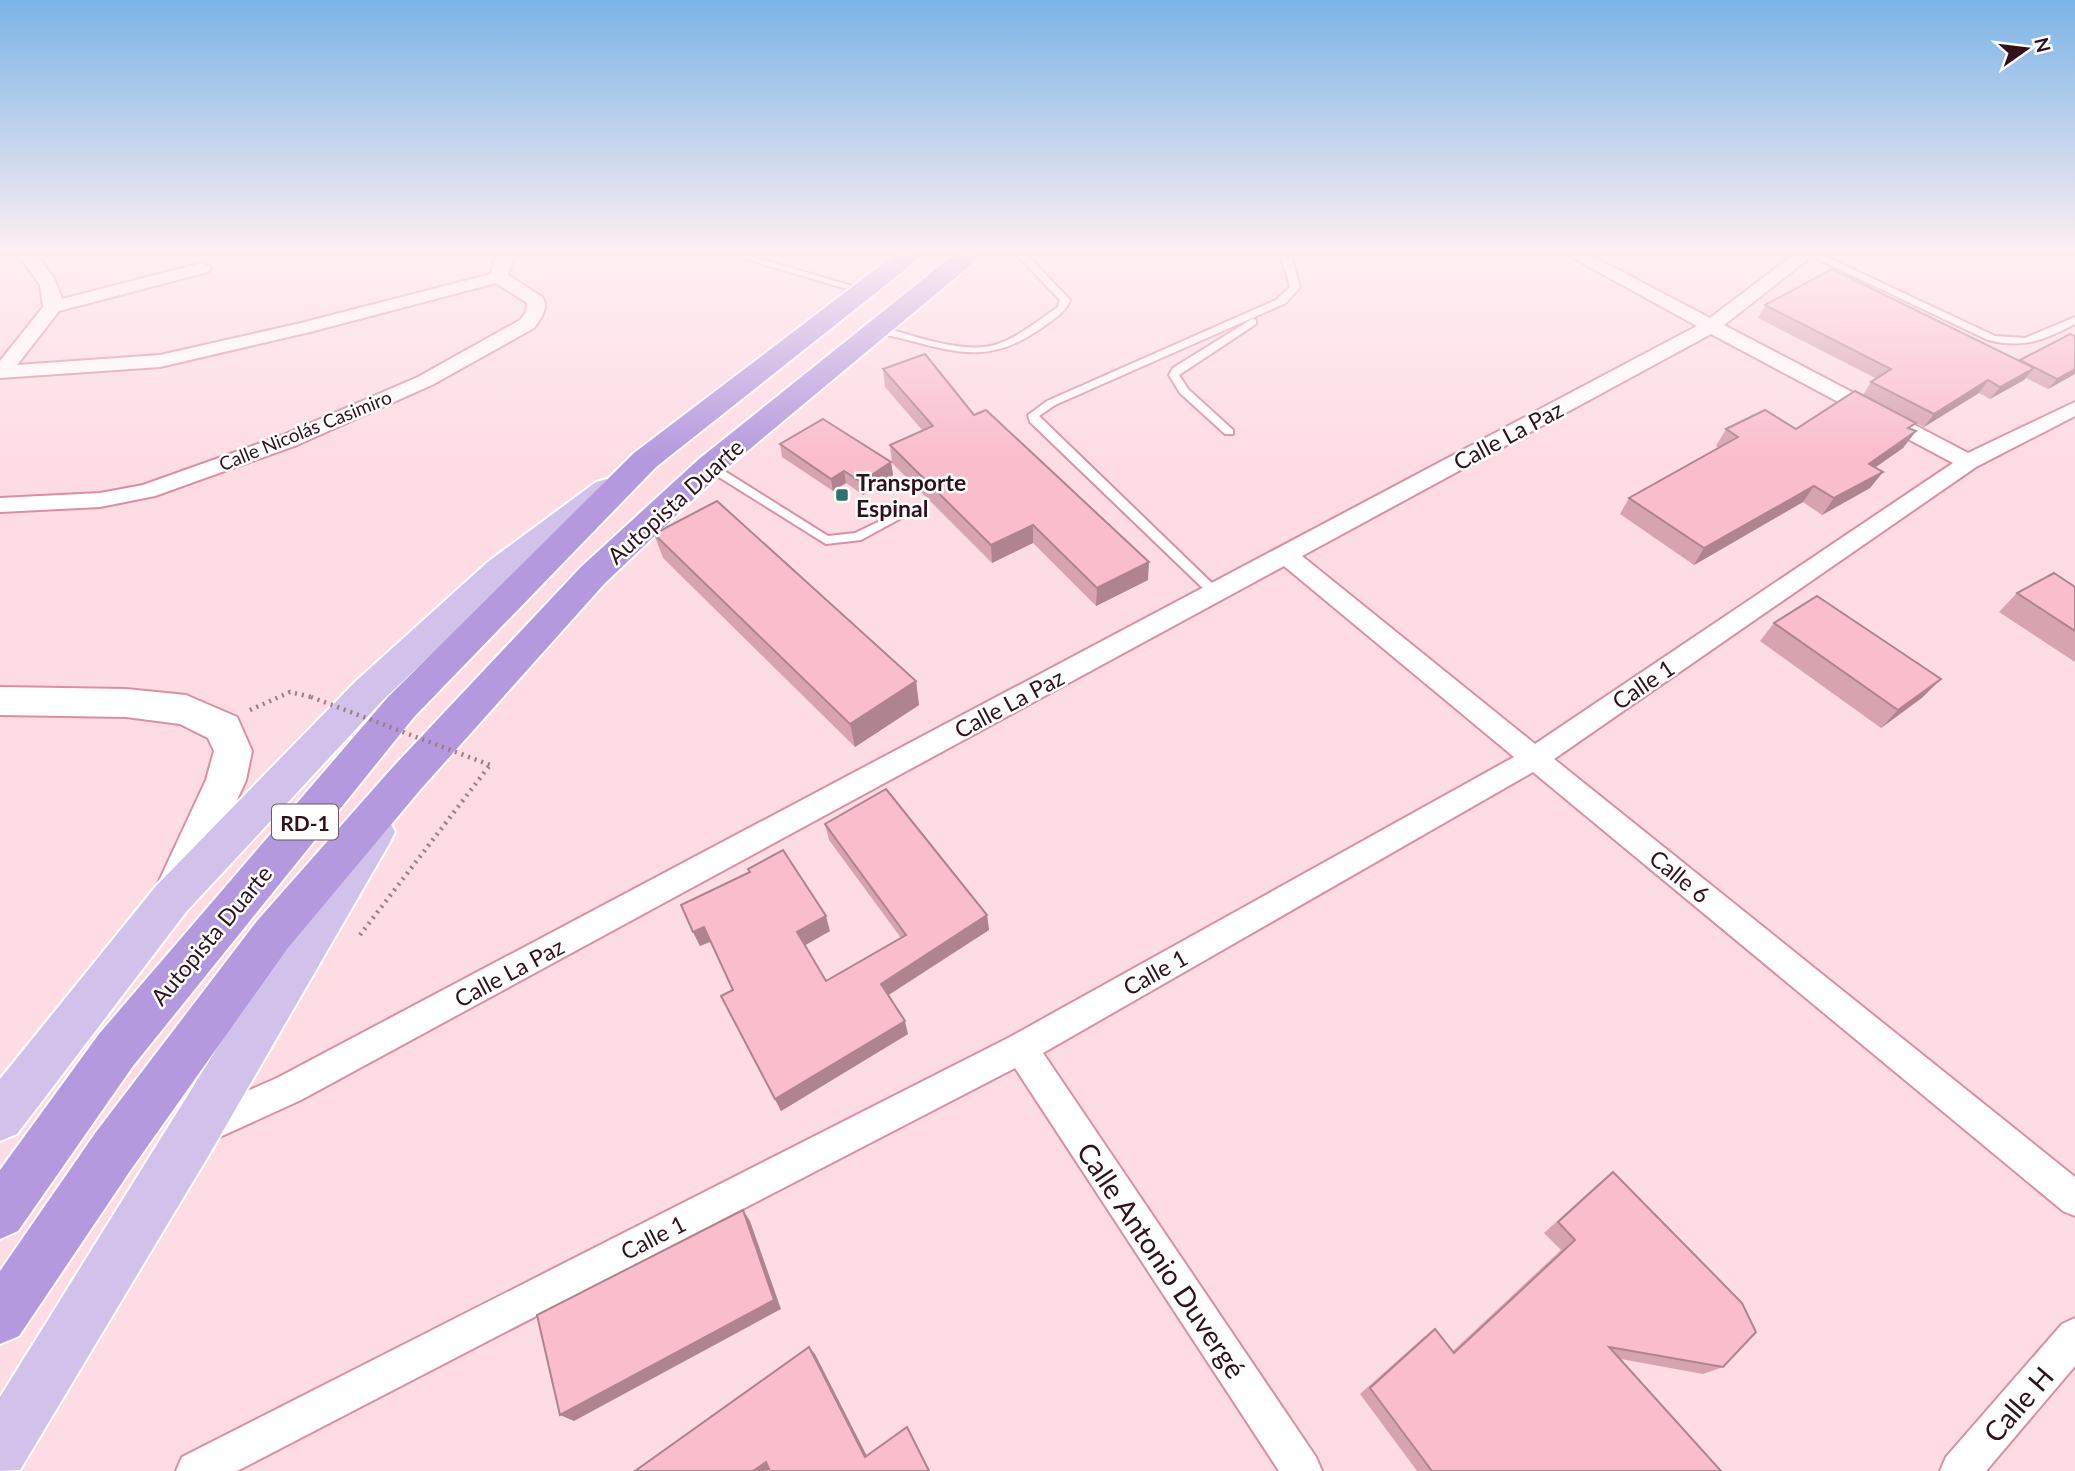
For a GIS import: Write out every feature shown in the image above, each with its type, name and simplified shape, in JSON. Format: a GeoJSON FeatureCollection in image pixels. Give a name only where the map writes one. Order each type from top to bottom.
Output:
{"type":"FeatureCollection","features":[{"type":"Feature","properties":{"kind":"highway","name":"Autopista Duarte"},"geometry":{"type":"LineString","coordinates":[[0,1213],[116,1050],[401,707],[645,460],[824,322]]}},
{"type":"Feature","properties":{"kind":"highway","name":"Autopista Duarte"},"geometry":{"type":"LineString","coordinates":[[0,1317],[114,1150],[272,935],[406,779],[593,575],[710,466],[886,322]]}},
{"type":"Feature","properties":{"kind":"main road","name":"Autopista Duarte"},"geometry":{"type":"LineString","coordinates":[[0,1117],[171,899],[369,691],[502,569],[645,460]]}},
{"type":"Feature","properties":{"kind":"main road"},"geometry":{"type":"LineString","coordinates":[[0,701],[127,703],[186,710],[223,728],[233,751],[226,780],[171,899]]}},
{"type":"Feature","properties":{"kind":"main road","name":"Autopista Duarte"},"geometry":{"type":"LineString","coordinates":[[0,1450],[196,1131],[406,779]]}},
{"type":"Feature","properties":{"kind":"street"},"geometry":{"type":"LineString","coordinates":[[1,372],[41,322]]}},
{"type":"Feature","properties":{"kind":"street"},"geometry":{"type":"LineString","coordinates":[[1,372],[160,361],[327,322]]}},
{"type":"Feature","properties":{"kind":"street","name":"Calle Nicolás Casimiro"},"geometry":{"type":"LineString","coordinates":[[0,505],[100,500],[147,491],[290,440],[425,381],[529,322]]}},
{"type":"Feature","properties":{"kind":"street"},"geometry":{"type":"LineString","coordinates":[[1702,322],[1968,462]]}},
{"type":"Feature","properties":{"kind":"street","name":"Calle La Paz"},"geometry":{"type":"LineString","coordinates":[[196,1131],[302,1083],[1719,322]]}},
{"type":"Feature","properties":{"kind":"street","name":"Calle 1"},"geometry":{"type":"LineString","coordinates":[[196,1471],[1021,1048],[1535,758],[1968,462],[2073,410]]}},
{"type":"Feature","properties":{"kind":"street","name":"Calle 6"},"geometry":{"type":"LineString","coordinates":[[1284,554],[2075,1199]]}},
{"type":"Feature","properties":{"kind":"street","name":"Calle Antonio Duvergé"},"geometry":{"type":"LineString","coordinates":[[1021,1048],[1302,1471]]}},
{"type":"Feature","properties":{"kind":"street","name":"Calle H"},"geometry":{"type":"LineString","coordinates":[[1960,1471],[2075,1337]]}},
{"type":"Feature","properties":{"kind":"lane"},"geometry":{"type":"LineString","coordinates":[[877,329],[973,350],[999,348],[1042,322]]}},
{"type":"Feature","properties":{"kind":"lane"},"geometry":{"type":"LineString","coordinates":[[1214,592],[1034,420],[1033,415],[1051,403],[1236,322]]}},
{"type":"Feature","properties":{"kind":"lane"},"geometry":{"type":"LineString","coordinates":[[1229,432],[1184,391],[1174,375],[1177,370],[1251,322]]}},
{"type":"Feature","properties":{"kind":"lane"},"geometry":{"type":"LineString","coordinates":[[1957,322],[2006,342],[2032,341],[2072,322]]}},
{"type":"Feature","properties":{"kind":"lane"},"geometry":{"type":"LineString","coordinates":[[710,466],[826,540],[857,537],[898,516]]}},
{"type":"Feature","properties":{"kind":"path"},"geometry":{"type":"LineString","coordinates":[[290,692],[311,697],[490,765],[439,832]]}},
{"type":"Feature","properties":{"kind":"building"},"geometry":{"type":"Polygon","coordinates":[[[1798,322],[1939,322],[2034,368],[2000,387],[1988,380],[1934,414],[1871,382],[1891,369],[1798,322]]]}},
{"type":"Feature","properties":{"kind":"building"},"geometry":{"type":"Polygon","coordinates":[[[2070,334],[2075,336],[2075,369],[2057,379],[2020,360],[2070,334]]]}},
{"type":"Feature","properties":{"kind":"building"},"geometry":{"type":"Polygon","coordinates":[[[925,354],[974,415],[986,410],[1149,562],[1097,588],[1033,525],[991,545],[890,445],[933,426],[883,369],[925,354]]]}},
{"type":"Feature","properties":{"kind":"building"},"geometry":{"type":"Polygon","coordinates":[[[1855,391],[1916,423],[1908,428],[1916,431],[1869,464],[1883,472],[1834,498],[1814,486],[1704,548],[1629,498],[1738,437],[1726,429],[1765,410],[1796,429],[1855,391]]]}},
{"type":"Feature","properties":{"kind":"building"},"geometry":{"type":"Polygon","coordinates":[[[823,419],[891,462],[861,482],[844,471],[831,479],[780,444],[823,419]]]}},
{"type":"Feature","properties":{"kind":"building"},"geometry":{"type":"Polygon","coordinates":[[[717,501],[916,681],[850,724],[654,534],[717,501]]]}},
{"type":"Feature","properties":{"kind":"building"},"geometry":{"type":"Polygon","coordinates":[[[2054,573],[2075,587],[2075,631],[2017,593],[2054,573]]]}},
{"type":"Feature","properties":{"kind":"building"},"geometry":{"type":"Polygon","coordinates":[[[1817,596],[1941,679],[1898,710],[1774,623],[1817,596]]]}},
{"type":"Feature","properties":{"kind":"building"},"geometry":{"type":"Polygon","coordinates":[[[886,789],[987,915],[881,984],[905,1021],[775,1099],[721,996],[733,990],[704,927],[693,932],[681,905],[750,872],[748,869],[783,850],[826,916],[797,932],[826,981],[906,935],[825,824],[886,789]]]}},
{"type":"Feature","properties":{"kind":"building"},"geometry":{"type":"Polygon","coordinates":[[[1613,1172],[1742,1303],[1756,1332],[1723,1367],[1609,1347],[1721,1471],[1432,1471],[1370,1388],[1435,1329],[1454,1353],[1575,1240],[1558,1222],[1613,1172]]]}},
{"type":"Feature","properties":{"kind":"building"},"geometry":{"type":"Polygon","coordinates":[[[743,1210],[774,1300],[560,1415],[537,1315],[743,1210]]]}},
{"type":"Feature","properties":{"kind":"building"},"geometry":{"type":"Polygon","coordinates":[[[809,1347],[865,1457],[907,1427],[929,1471],[770,1471],[766,1462],[753,1471],[635,1471],[809,1347]]]}},
{"type":"Feature","properties":{"kind":"place","name":"Transporte Espinal"},"geometry":{"type":"Point","coordinates":[842,495]}}]}
